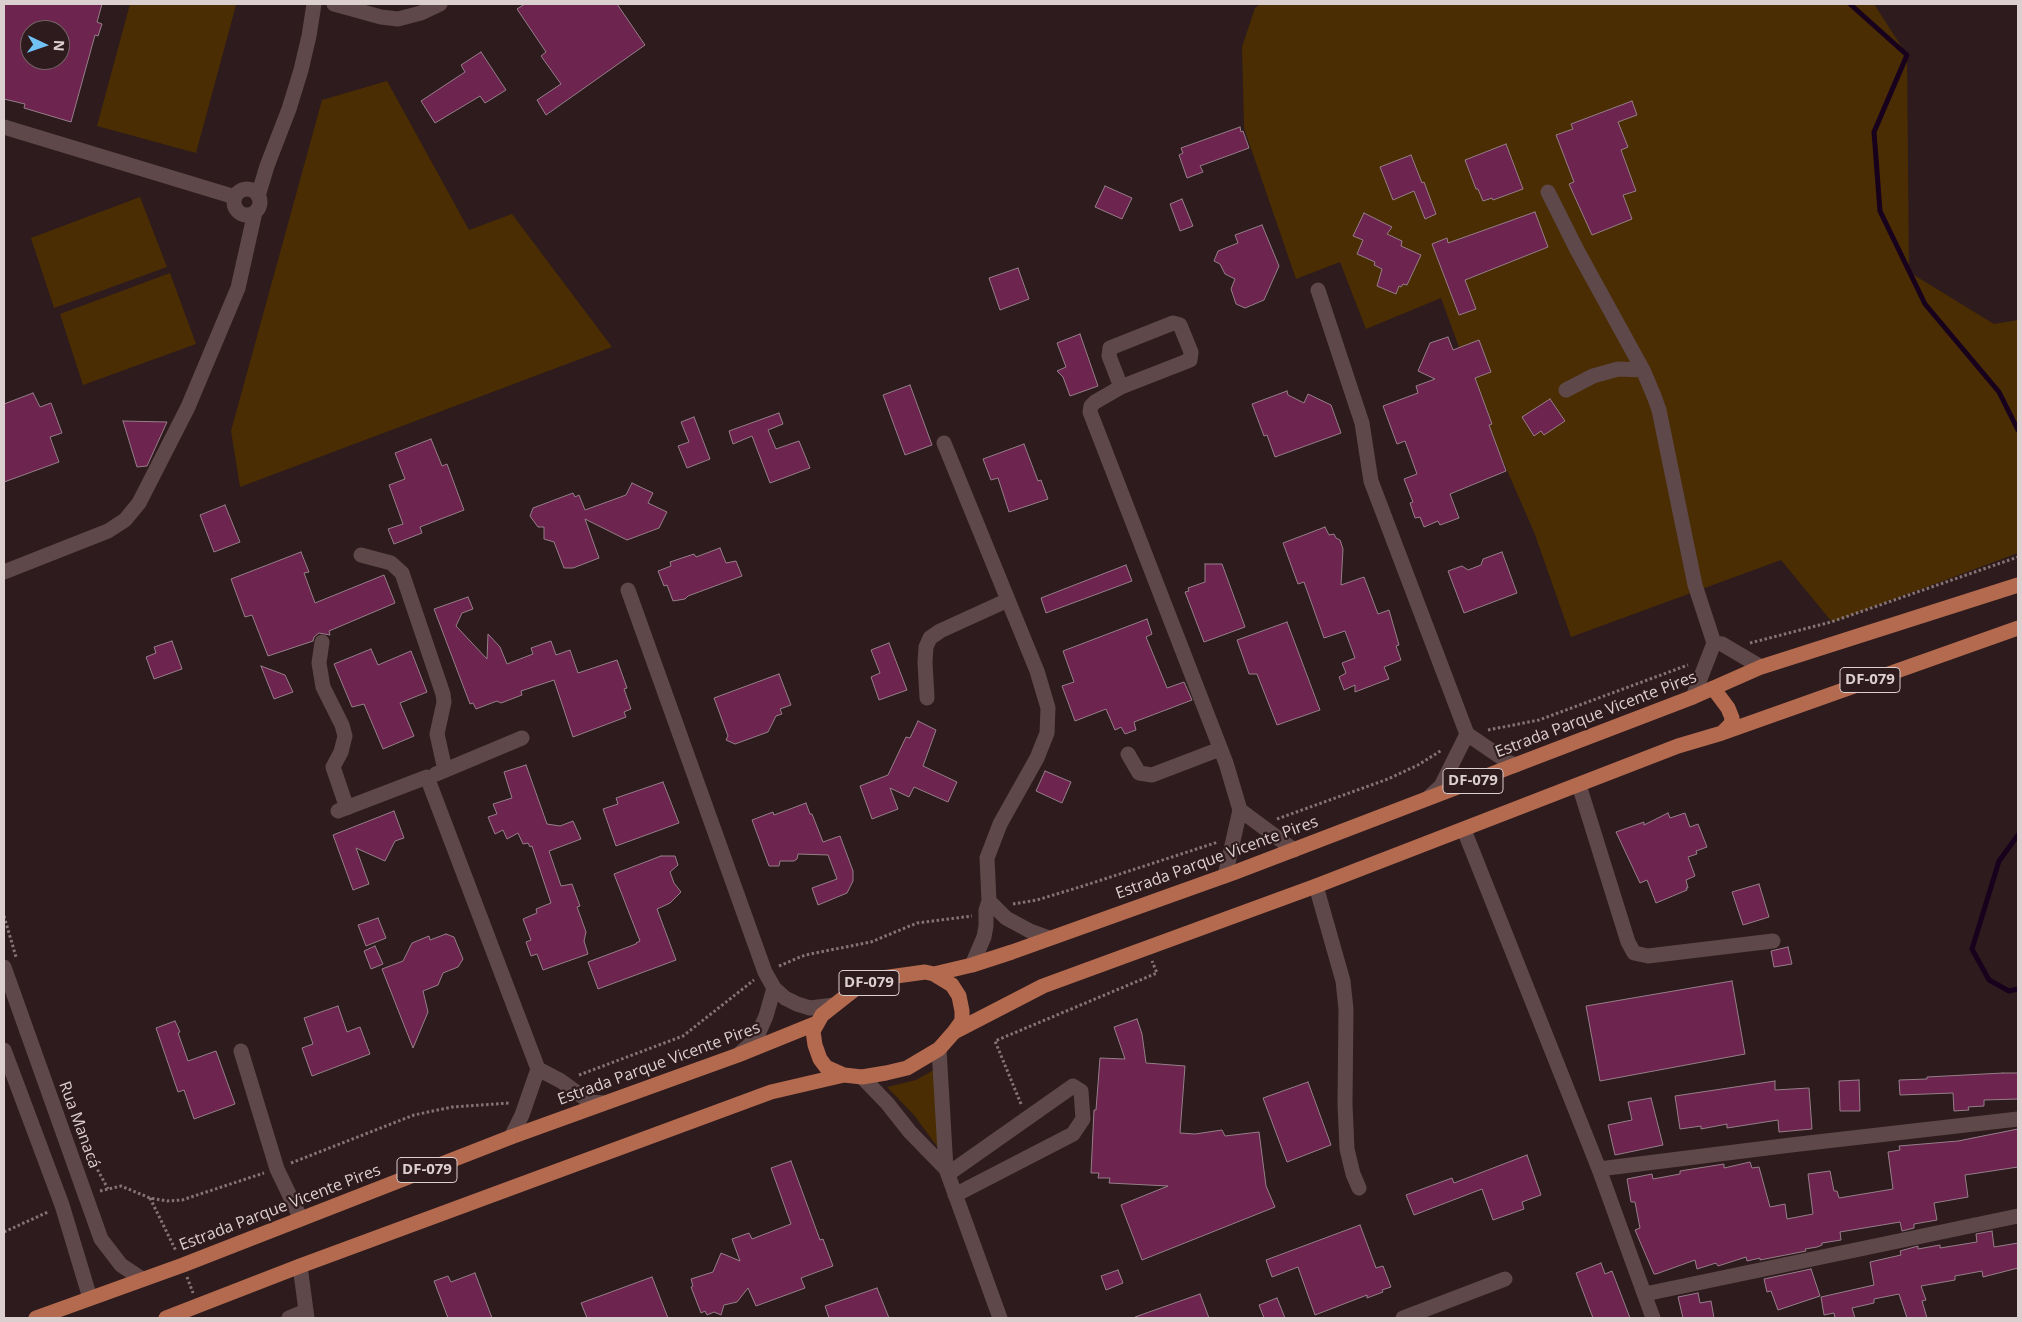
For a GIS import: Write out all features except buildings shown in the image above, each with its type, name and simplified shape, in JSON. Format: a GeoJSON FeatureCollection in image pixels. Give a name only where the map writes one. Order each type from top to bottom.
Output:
{"type":"FeatureCollection","features":[{"type":"Feature","properties":{"kind":"main road","name":"Estrada Parque Vicente Pires"},"geometry":{"type":"LineString","coordinates":[[934,974],[972,965],[1225,876],[1693,697],[1761,667],[2015,586]]}},
{"type":"Feature","properties":{"kind":"main road","name":"DF-079"},"geometry":{"type":"LineString","coordinates":[[954,1032],[1043,986],[1316,886],[1678,746],[1722,733],[2018,628]]}},
{"type":"Feature","properties":{"kind":"main road"},"geometry":{"type":"LineString","coordinates":[[1713,688],[1728,708],[1732,718],[1731,724],[1722,733]]}},
{"type":"Feature","properties":{"kind":"main road","name":"DF-079"},"geometry":{"type":"LineString","coordinates":[[916,973],[934,974],[952,985],[959,996],[962,1010],[962,1021],[954,1032],[939,1049],[907,1068],[862,1077],[844,1075],[826,1067],[820,1059],[813,1031],[822,1015],[855,989],[882,978],[916,973]]}},
{"type":"Feature","properties":{"kind":"main road","name":"Estrada Parque Vicente Pires"},"geometry":{"type":"LineString","coordinates":[[36,1318],[142,1280],[511,1137],[738,1056],[817,1023]]}},
{"type":"Feature","properties":{"kind":"main road","name":"DF-079"},"geometry":{"type":"LineString","coordinates":[[166,1318],[300,1266],[771,1092],[844,1075]]}},
{"type":"Feature","properties":{"kind":"street"},"geometry":{"type":"LineString","coordinates":[[246,254],[245,199],[267,166],[289,109],[310,36],[314,4]]}},
{"type":"Feature","properties":{"kind":"street"},"geometry":{"type":"LineString","coordinates":[[334,4],[381,18],[398,19],[421,14],[440,4]]}},
{"type":"Feature","properties":{"kind":"street"},"geometry":{"type":"LineString","coordinates":[[4,127],[245,199]]}},
{"type":"Feature","properties":{"kind":"street"},"geometry":{"type":"LineString","coordinates":[[1548,192],[1643,370],[1658,410],[1695,585],[1720,645],[1761,667]]}},
{"type":"Feature","properties":{"kind":"street"},"geometry":{"type":"LineString","coordinates":[[4,572],[108,530],[125,520],[139,503],[188,407],[238,288],[255,212],[249,215],[245,199]]}},
{"type":"Feature","properties":{"kind":"street"},"geometry":{"type":"LineString","coordinates":[[1318,290],[1362,423],[1371,481],[1467,734],[1508,762],[1516,765]]}},
{"type":"Feature","properties":{"kind":"street"},"geometry":{"type":"LineString","coordinates":[[1121,387],[1109,356],[1110,348],[1173,324],[1180,325],[1191,352],[1190,360],[1121,387],[1095,402],[1091,406],[1090,412],[1220,749],[1240,810],[1225,876]]}},
{"type":"Feature","properties":{"kind":"street"},"geometry":{"type":"LineString","coordinates":[[1566,390],[1593,376],[1618,370],[1643,370]]}},
{"type":"Feature","properties":{"kind":"street"},"geometry":{"type":"LineString","coordinates":[[944,443],[1046,697],[1049,719],[1047,733],[1037,758],[1000,824],[987,858],[989,906],[984,937],[972,965]]}},
{"type":"Feature","properties":{"kind":"street"},"geometry":{"type":"LineString","coordinates":[[361,555],[391,563],[402,573],[443,694],[444,702],[437,734],[445,770]]}},
{"type":"Feature","properties":{"kind":"street"},"geometry":{"type":"LineString","coordinates":[[628,590],[765,972],[774,988],[785,998],[810,1008],[834,1005]]}},
{"type":"Feature","properties":{"kind":"street"},"geometry":{"type":"LineString","coordinates":[[927,698],[925,662],[926,647],[930,638],[940,631],[1008,600]]}},
{"type":"Feature","properties":{"kind":"street"},"geometry":{"type":"LineString","coordinates":[[322,642],[319,663],[323,687],[342,725],[344,736],[341,752],[333,767],[342,809],[445,770],[522,738]]}},
{"type":"Feature","properties":{"kind":"street"},"geometry":{"type":"LineString","coordinates":[[1693,697],[1708,658],[1720,645]]}},
{"type":"Feature","properties":{"kind":"street"},"geometry":{"type":"LineString","coordinates":[[1428,798],[1441,786],[1449,773],[1454,758],[1467,734]]}},
{"type":"Feature","properties":{"kind":"street"},"geometry":{"type":"LineString","coordinates":[[1128,754],[1139,773],[1152,775],[1220,749]]}},
{"type":"Feature","properties":{"kind":"street"},"geometry":{"type":"LineString","coordinates":[[427,777],[538,1069],[522,1115],[511,1137]]}},
{"type":"Feature","properties":{"kind":"street"},"geometry":{"type":"LineString","coordinates":[[1580,785],[1628,942],[1634,953],[1648,956],[1773,941]]}},
{"type":"Feature","properties":{"kind":"street"},"geometry":{"type":"LineString","coordinates":[[1240,810],[1294,850]]}},
{"type":"Feature","properties":{"kind":"street"},"geometry":{"type":"LineString","coordinates":[[1464,830],[1599,1169],[1654,1318]]}},
{"type":"Feature","properties":{"kind":"street"},"geometry":{"type":"LineString","coordinates":[[1316,886],[1343,982],[1346,1008],[1345,1104],[1347,1150],[1353,1174],[1359,1188]]}},
{"type":"Feature","properties":{"kind":"street"},"geometry":{"type":"LineString","coordinates":[[989,906],[1015,924],[1049,938]]}},
{"type":"Feature","properties":{"kind":"street","name":"Rua Manacá"},"geometry":{"type":"LineString","coordinates":[[4,967],[100,1239],[121,1265],[142,1280]]}},
{"type":"Feature","properties":{"kind":"street"},"geometry":{"type":"LineString","coordinates":[[738,1056],[756,1039],[766,1016],[774,988]]}},
{"type":"Feature","properties":{"kind":"street"},"geometry":{"type":"LineString","coordinates":[[939,1049],[947,1172],[1000,1318]]}},
{"type":"Feature","properties":{"kind":"street"},"geometry":{"type":"LineString","coordinates":[[4,1050],[62,1206],[90,1298]]}},
{"type":"Feature","properties":{"kind":"street"},"geometry":{"type":"LineString","coordinates":[[241,1051],[277,1168],[301,1219]]}},
{"type":"Feature","properties":{"kind":"street"},"geometry":{"type":"LineString","coordinates":[[538,1069],[561,1080],[591,1102],[604,1103]]}},
{"type":"Feature","properties":{"kind":"street"},"geometry":{"type":"LineString","coordinates":[[862,1077],[947,1172]]}},
{"type":"Feature","properties":{"kind":"street"},"geometry":{"type":"LineString","coordinates":[[947,1172],[1073,1086],[1081,1091],[1083,1119],[1073,1134],[956,1195]]}},
{"type":"Feature","properties":{"kind":"street"},"geometry":{"type":"LineString","coordinates":[[1599,1169],[1791,1144],[2018,1119]]}},
{"type":"Feature","properties":{"kind":"street"},"geometry":{"type":"LineString","coordinates":[[1645,1294],[2018,1216]]}},
{"type":"Feature","properties":{"kind":"street"},"geometry":{"type":"LineString","coordinates":[[289,1318],[307,1315],[300,1266]]}},
{"type":"Feature","properties":{"kind":"street"},"geometry":{"type":"LineString","coordinates":[[1403,1318],[1505,1280]]}},
{"type":"Feature","properties":{"kind":"path"},"geometry":{"type":"LineString","coordinates":[[1720,645],[1773,638],[1832,622],[2018,557]]}},
{"type":"Feature","properties":{"kind":"path"},"geometry":{"type":"LineString","coordinates":[[1467,734],[1539,720],[1708,658]]}},
{"type":"Feature","properties":{"kind":"path"},"geometry":{"type":"LineString","coordinates":[[1260,826],[1388,779],[1418,765],[1443,750]]}},
{"type":"Feature","properties":{"kind":"path"},"geometry":{"type":"LineString","coordinates":[[561,1080],[683,1036],[765,972],[805,955],[870,942],[917,923],[980,914],[989,906],[1037,900],[1147,866],[1234,836]]}},
{"type":"Feature","properties":{"kind":"path"},"geometry":{"type":"LineString","coordinates":[[1027,1119],[995,1041],[1157,973],[1148,948]]}},
{"type":"Feature","properties":{"kind":"shaded area"},"geometry":{"type":"Polygon","coordinates":[[[130,4],[236,5],[196,153],[97,126],[130,4]]]}},
{"type":"Feature","properties":{"kind":"shaded area"},"geometry":{"type":"Polygon","coordinates":[[[1260,4],[1874,4],[1907,55],[1909,272],[1994,324],[2018,320],[2018,553],[1832,622],[1781,560],[1571,637],[1534,532],[1489,429],[1441,298],[1366,329],[1340,262],[1296,279],[1244,128],[1242,47],[1255,8],[1260,4]]]}},
{"type":"Feature","properties":{"kind":"shaded area"},"geometry":{"type":"Polygon","coordinates":[[[387,81],[469,230],[512,214],[612,347],[240,487],[231,431],[322,100],[387,81]]]}},
{"type":"Feature","properties":{"kind":"shaded area"},"geometry":{"type":"Polygon","coordinates":[[[140,197],[167,267],[54,308],[31,238],[140,197]]]}},
{"type":"Feature","properties":{"kind":"shaded area"},"geometry":{"type":"Polygon","coordinates":[[[170,273],[196,344],[83,385],[60,314],[170,273]]]}},
{"type":"Feature","properties":{"kind":"shaded area"},"geometry":{"type":"Polygon","coordinates":[[[939,1067],[944,1156],[914,1115],[887,1087],[916,1080],[939,1067]]]}},
{"type":"Feature","properties":{"kind":"waterway"},"geometry":{"type":"LineString","coordinates":[[1850,4],[1907,55],[1874,132],[1880,211],[1925,304],[1999,392],[2018,430]]}},
{"type":"Feature","properties":{"kind":"waterway"},"geometry":{"type":"LineString","coordinates":[[2018,835],[1999,861],[1972,949],[1989,980],[2009,991],[2018,989]]}}]}
